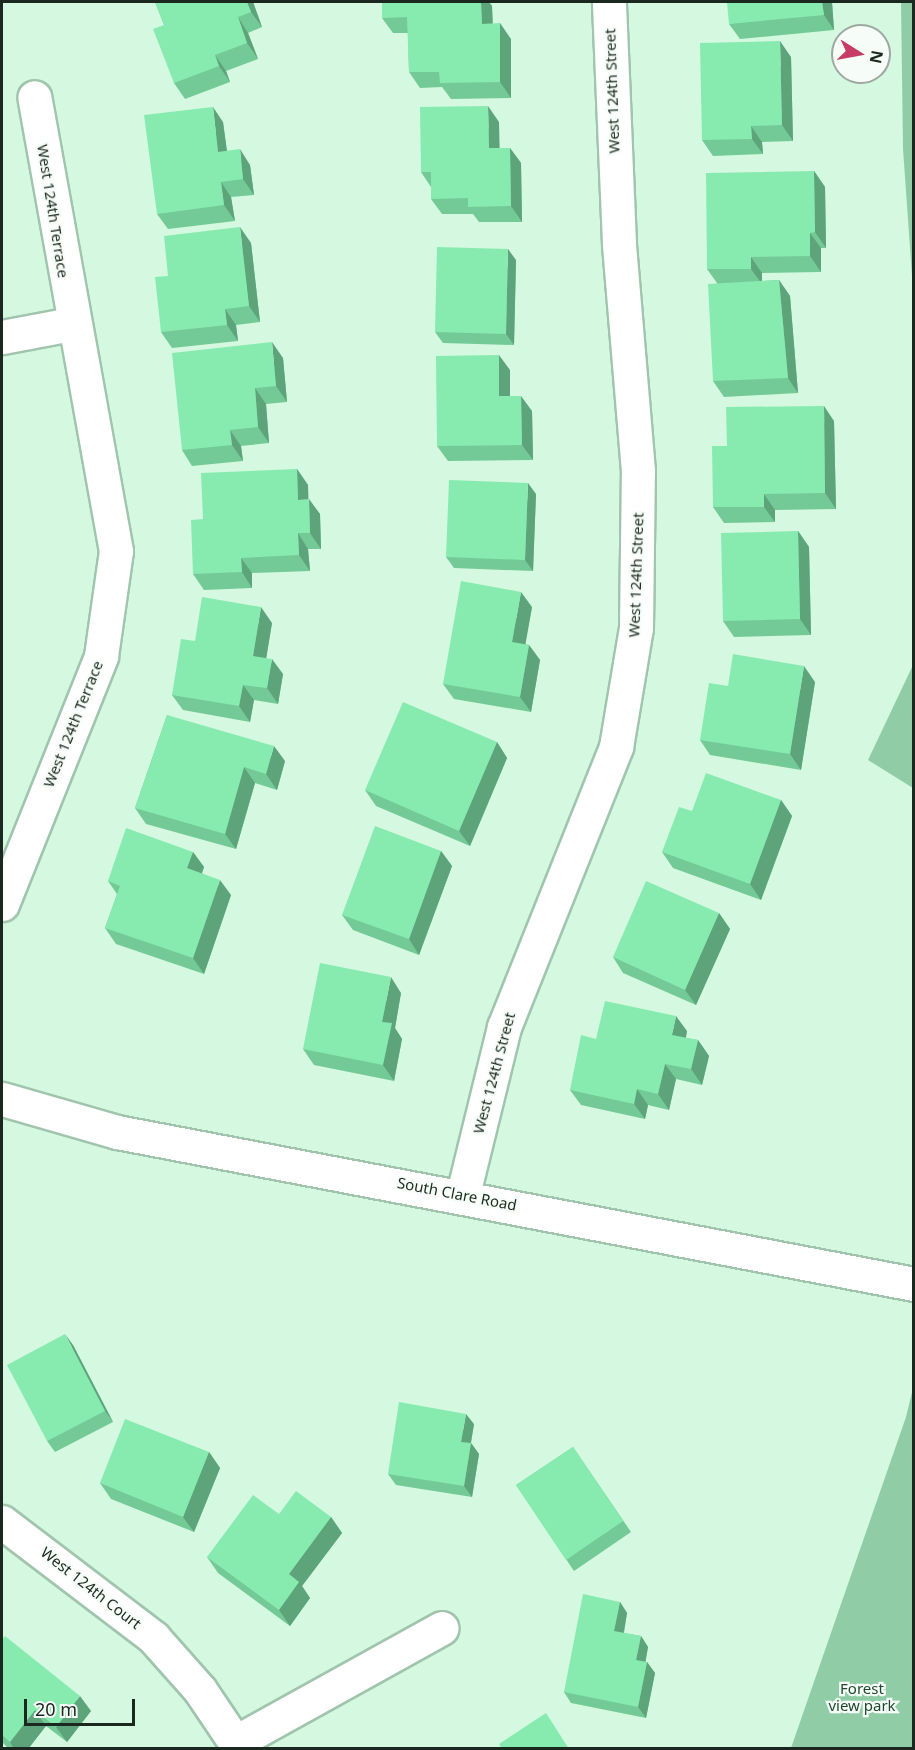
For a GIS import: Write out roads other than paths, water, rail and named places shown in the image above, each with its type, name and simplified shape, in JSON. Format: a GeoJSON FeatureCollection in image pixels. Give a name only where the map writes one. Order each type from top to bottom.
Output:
{"type":"FeatureCollection","features":[{"type":"Feature","properties":{"kind":"street","name":"West 124th Street"},"geometry":{"type":"LineString","coordinates":[[464,1194],[504,1027],[616,747],[636,628],[638,471],[620,243],[609,2]]}},
{"type":"Feature","properties":{"kind":"street","name":"West 124th Terrace"},"geometry":{"type":"LineString","coordinates":[[2,904],[101,656],[116,551],[71,324],[34,97]]}},
{"type":"Feature","properties":{"kind":"street"},"geometry":{"type":"LineString","coordinates":[[2,337],[71,324]]}},
{"type":"Feature","properties":{"kind":"street","name":"South Clare Road"},"geometry":{"type":"LineString","coordinates":[[2,1099],[117,1132],[464,1194],[914,1284]]}},
{"type":"Feature","properties":{"kind":"street","name":"West 124th Court"},"geometry":{"type":"LineString","coordinates":[[2,1522],[153,1637],[200,1690],[237,1745]]}},
{"type":"Feature","properties":{"kind":"street"},"geometry":{"type":"LineString","coordinates":[[237,1745],[442,1628]]}},
{"type":"Feature","properties":{"kind":"park label","name":"Forest view park"},"geometry":{"type":"Point","coordinates":[862,1696]}}]}
